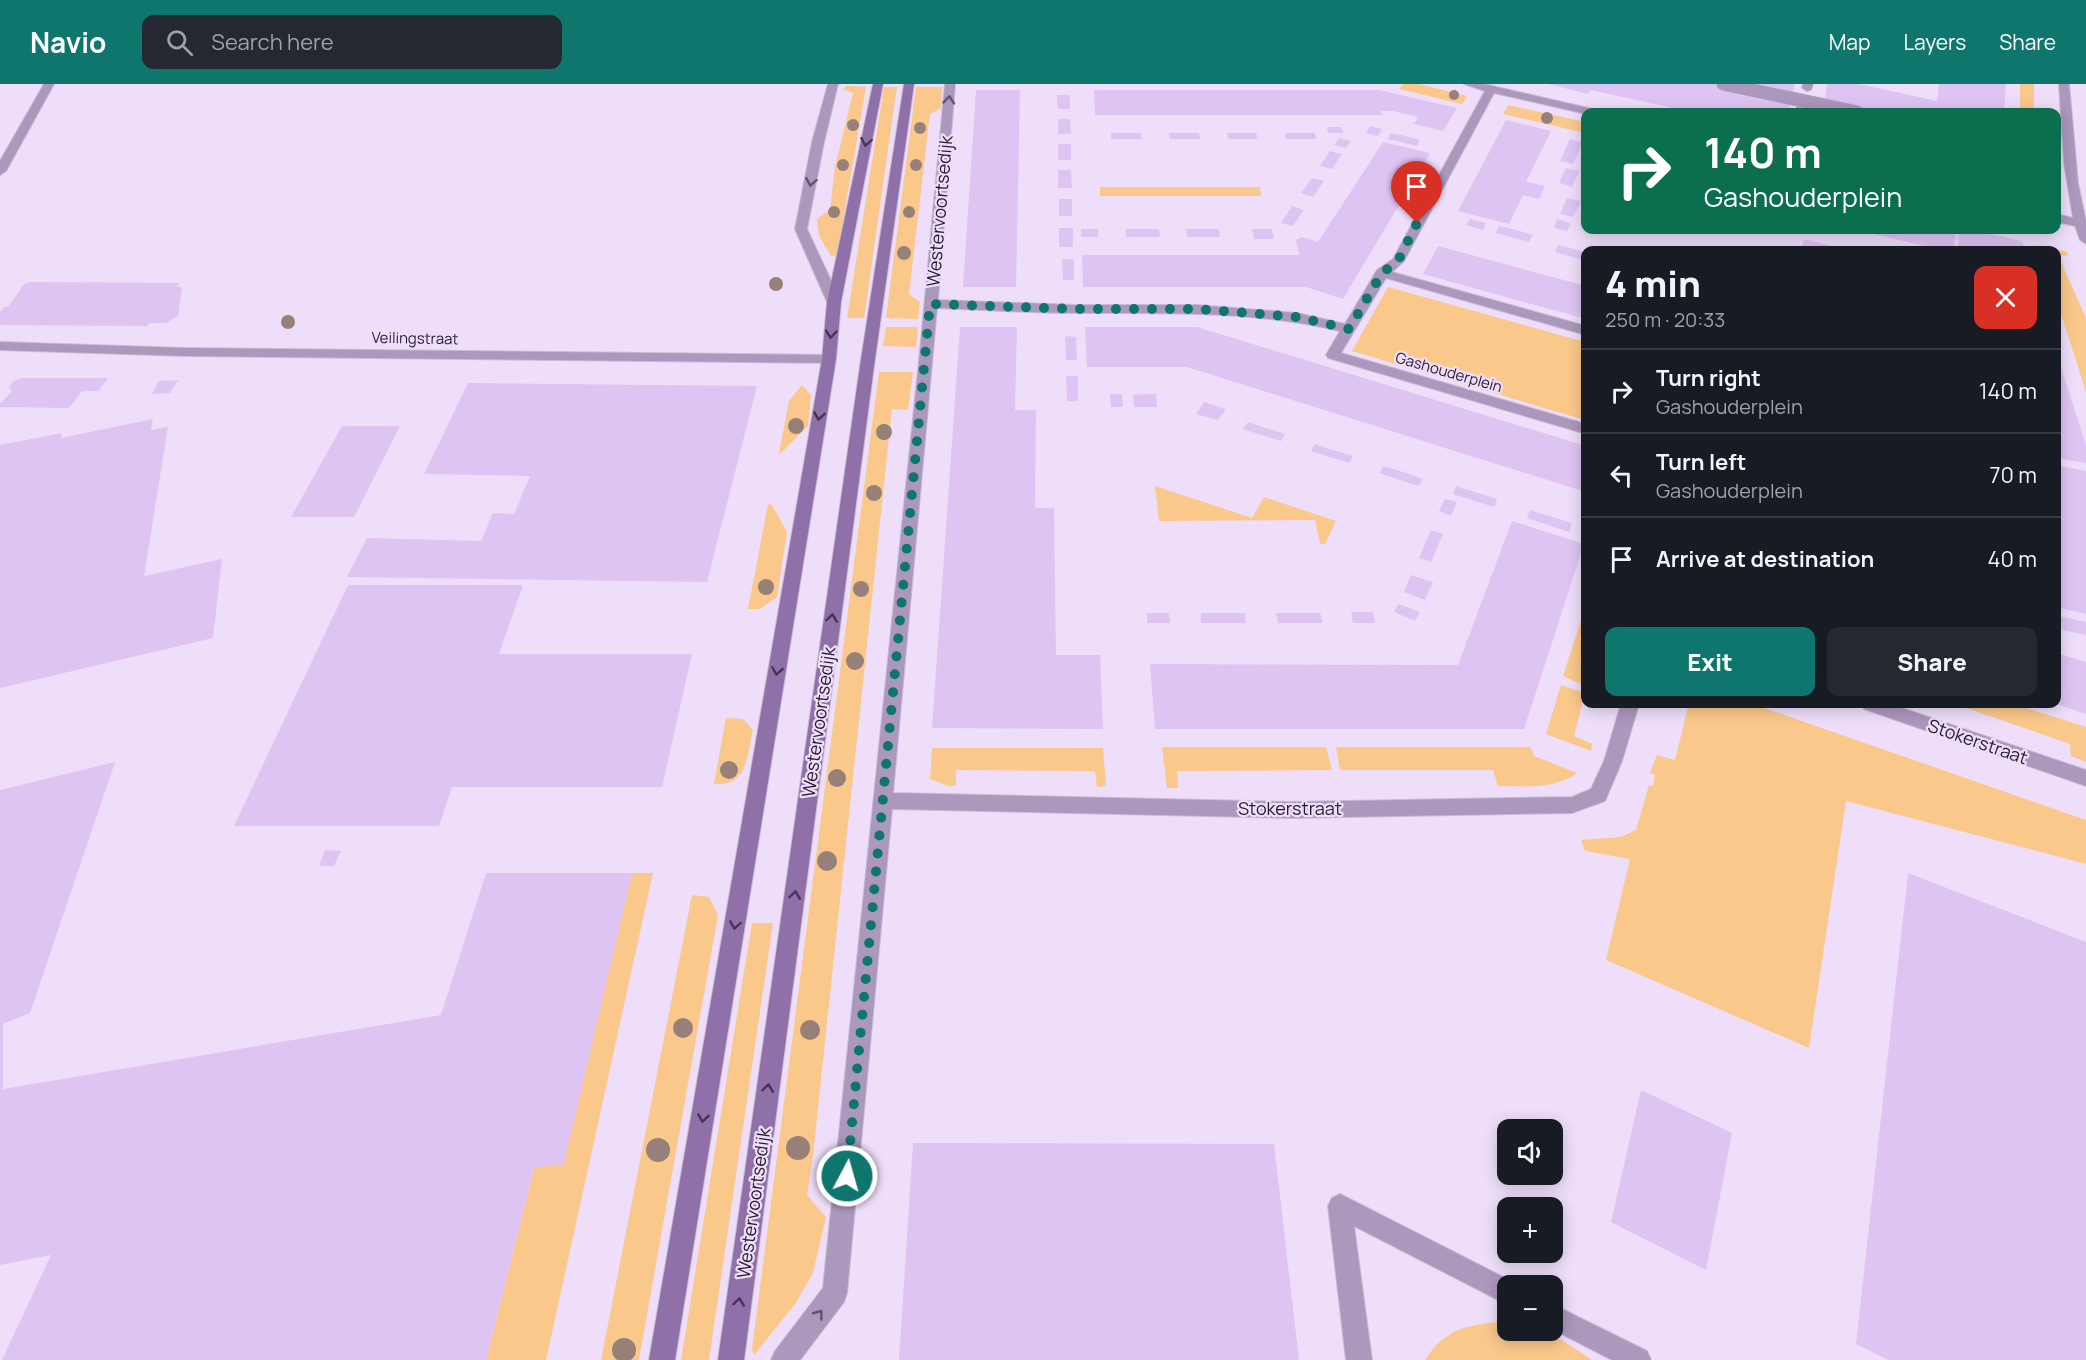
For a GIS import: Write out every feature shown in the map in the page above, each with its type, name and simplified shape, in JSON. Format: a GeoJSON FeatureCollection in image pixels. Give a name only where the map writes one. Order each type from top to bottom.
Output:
{"type":"FeatureCollection","features":[{"type":"Feature","properties":{"kind":"main road"},"geometry":{"type":"LineString","coordinates":[[662,1360],[829,359],[834,302],[878,84]]}},
{"type":"Feature","properties":{"kind":"main road","name":"Westervoortsedijk"},"geometry":{"type":"LineString","coordinates":[[731,1360],[868,360],[909,84]]}},
{"type":"Feature","properties":{"kind":"street"},"geometry":{"type":"LineString","coordinates":[[0,171],[49,84]]}},
{"type":"Feature","properties":{"kind":"street"},"geometry":{"type":"LineString","coordinates":[[833,84],[818,142],[801,229],[834,302]]}},
{"type":"Feature","properties":{"kind":"street","name":"Westervoortsedijk"},"geometry":{"type":"LineString","coordinates":[[784,1360],[835,1293],[884,801],[950,84]]}},
{"type":"Feature","properties":{"kind":"street"},"geometry":{"type":"LineString","coordinates":[[1469,84],[1581,109]]}},
{"type":"Feature","properties":{"kind":"street"},"geometry":{"type":"LineString","coordinates":[[1724,84],[1838,108]]}},
{"type":"Feature","properties":{"kind":"street"},"geometry":{"type":"LineString","coordinates":[[2064,84],[2073,181],[2079,223],[2086,240]]}},
{"type":"Feature","properties":{"kind":"street","name":"Gashouderplein"},"geometry":{"type":"LineString","coordinates":[[1491,89],[1398,261],[1382,273],[1333,355],[1581,428]]}},
{"type":"Feature","properties":{"kind":"street"},"geometry":{"type":"LineString","coordinates":[[2061,219],[2079,223]]}},
{"type":"Feature","properties":{"kind":"street"},"geometry":{"type":"LineString","coordinates":[[1382,273],[1581,330]]}},
{"type":"Feature","properties":{"kind":"street"},"geometry":{"type":"LineString","coordinates":[[930,304],[1076,309],[1197,309],[1297,317],[1349,329]]}},
{"type":"Feature","properties":{"kind":"street","name":"Veilingstraat"},"geometry":{"type":"LineString","coordinates":[[0,346],[185,352],[829,359]]}},
{"type":"Feature","properties":{"kind":"street","name":"Stokerstraat"},"geometry":{"type":"LineString","coordinates":[[884,801],[1290,810],[1572,805],[1598,795],[1613,761],[1629,708]]}},
{"type":"Feature","properties":{"kind":"street","name":"Stokerstraat"},"geometry":{"type":"LineString","coordinates":[[1882,708],[2086,778]]}},
{"type":"Feature","properties":{"kind":"street"},"geometry":{"type":"LineString","coordinates":[[1359,1360],[1340,1206],[1497,1287]]}},
{"type":"Feature","properties":{"kind":"street"},"geometry":{"type":"LineString","coordinates":[[1563,1322],[1638,1360]]}},
{"type":"Feature","properties":{"kind":"shaded area"},"geometry":{"type":"Polygon","coordinates":[[[1403,84],[1419,84],[1467,96],[1462,104],[1399,89],[1403,84]]]}},
{"type":"Feature","properties":{"kind":"shaded area"},"geometry":{"type":"Polygon","coordinates":[[[2020,84],[2034,84],[2034,108],[2020,108],[2020,84]]]}},
{"type":"Feature","properties":{"kind":"shaded area"},"geometry":{"type":"Polygon","coordinates":[[[846,86],[866,87],[837,255],[831,256],[819,236],[817,219],[830,209],[835,167],[853,93],[843,89],[846,86]]]}},
{"type":"Feature","properties":{"kind":"shaded area"},"geometry":{"type":"Polygon","coordinates":[[[884,87],[897,87],[864,318],[847,318],[884,87]]]}},
{"type":"Feature","properties":{"kind":"shaded area"},"geometry":{"type":"Polygon","coordinates":[[[916,87],[942,87],[941,108],[930,114],[909,294],[920,302],[918,319],[886,318],[916,87]]]}},
{"type":"Feature","properties":{"kind":"shaded area"},"geometry":{"type":"Polygon","coordinates":[[[1508,105],[1581,121],[1581,132],[1503,114],[1508,105]]]}},
{"type":"Feature","properties":{"kind":"shaded area"},"geometry":{"type":"Polygon","coordinates":[[[1100,187],[1260,187],[1261,196],[1100,196],[1100,187]]]}},
{"type":"Feature","properties":{"kind":"shaded area"},"geometry":{"type":"Polygon","coordinates":[[[2061,251],[2067,252],[2068,256],[2061,255],[2061,251]]]}},
{"type":"Feature","properties":{"kind":"shaded area"},"geometry":{"type":"Polygon","coordinates":[[[2061,262],[2086,318],[2086,392],[2061,314],[2061,262]]]}},
{"type":"Feature","properties":{"kind":"shaded area"},"geometry":{"type":"Polygon","coordinates":[[[1388,287],[1581,341],[1581,419],[1352,351],[1388,287]]]}},
{"type":"Feature","properties":{"kind":"shaded area"},"geometry":{"type":"Polygon","coordinates":[[[886,327],[918,327],[916,347],[883,346],[886,327]]]}},
{"type":"Feature","properties":{"kind":"shaded area"},"geometry":{"type":"Polygon","coordinates":[[[879,372],[913,372],[908,410],[892,409],[807,1195],[826,1217],[813,1273],[795,1304],[754,1355],[752,1349],[879,372]]]}},
{"type":"Feature","properties":{"kind":"shaded area"},"geometry":{"type":"Polygon","coordinates":[[[802,385],[811,395],[808,426],[780,454],[789,401],[802,385]]]}},
{"type":"Feature","properties":{"kind":"shaded area"},"geometry":{"type":"Polygon","coordinates":[[[1155,486],[1252,518],[1264,497],[1336,521],[1325,544],[1320,544],[1315,520],[1159,521],[1155,486]]]}},
{"type":"Feature","properties":{"kind":"shaded area"},"geometry":{"type":"Polygon","coordinates":[[[768,504],[772,505],[787,532],[777,597],[760,609],[748,609],[768,504]]]}},
{"type":"Feature","properties":{"kind":"shaded area"},"geometry":{"type":"Polygon","coordinates":[[[1581,620],[1581,684],[1563,676],[1581,620]]]}},
{"type":"Feature","properties":{"kind":"shaded area"},"geometry":{"type":"Polygon","coordinates":[[[1561,685],[1581,692],[1581,708],[1574,736],[1592,744],[1591,751],[1546,734],[1561,685]]]}},
{"type":"Feature","properties":{"kind":"shaded area"},"geometry":{"type":"Polygon","coordinates":[[[1688,708],[1764,708],[2086,820],[2086,864],[1846,801],[1809,1048],[1606,960],[1630,859],[1585,851],[1581,840],[1621,837],[1636,830],[1649,785],[1653,786],[1655,775],[1650,773],[1657,755],[1675,760],[1688,708]]]}},
{"type":"Feature","properties":{"kind":"shaded area"},"geometry":{"type":"Polygon","coordinates":[[[1966,708],[2027,708],[2086,727],[2086,762],[2071,756],[2070,744],[1966,708]]]}},
{"type":"Feature","properties":{"kind":"shaded area"},"geometry":{"type":"Polygon","coordinates":[[[726,718],[743,719],[753,730],[747,759],[740,775],[725,784],[714,784],[726,718]]]}},
{"type":"Feature","properties":{"kind":"shaded area"},"geometry":{"type":"Polygon","coordinates":[[[1162,747],[1326,747],[1332,770],[1177,771],[1178,788],[1167,788],[1162,747]]]}},
{"type":"Feature","properties":{"kind":"shaded area"},"geometry":{"type":"Polygon","coordinates":[[[1336,747],[1530,747],[1534,756],[1577,773],[1549,785],[1498,786],[1493,770],[1340,770],[1336,747]]]}},
{"type":"Feature","properties":{"kind":"shaded area"},"geometry":{"type":"Polygon","coordinates":[[[932,748],[1103,748],[1106,786],[1097,787],[1095,771],[956,770],[956,786],[948,786],[930,779],[932,748]]]}},
{"type":"Feature","properties":{"kind":"shaded area"},"geometry":{"type":"Polygon","coordinates":[[[632,873],[653,873],[546,1360],[486,1360],[534,1168],[559,1164],[563,1166],[632,873]]]}},
{"type":"Feature","properties":{"kind":"shaded area"},"geometry":{"type":"Polygon","coordinates":[[[692,895],[709,897],[718,915],[639,1360],[601,1360],[692,895]]]}},
{"type":"Feature","properties":{"kind":"shaded area"},"geometry":{"type":"Polygon","coordinates":[[[752,923],[773,923],[709,1360],[681,1360],[752,923]]]}},
{"type":"Feature","properties":{"kind":"shaded area"},"geometry":{"type":"Polygon","coordinates":[[[1497,1322],[1497,1341],[1562,1341],[1592,1360],[1425,1360],[1442,1340],[1451,1334],[1460,1329],[1497,1322]]]}},
{"type":"Feature","properties":{"kind":"building"},"geometry":{"type":"Polygon","coordinates":[[[1548,84],[1795,84],[1789,108],[1673,108],[1590,90],[1588,94],[1548,84]]]}},
{"type":"Feature","properties":{"kind":"building"},"geometry":{"type":"Polygon","coordinates":[[[1827,84],[1859,84],[1937,101],[1939,84],[2006,84],[2004,108],[1824,108],[1827,84]]]}},
{"type":"Feature","properties":{"kind":"building"},"geometry":{"type":"Polygon","coordinates":[[[976,90],[1020,90],[1016,287],[963,287],[976,90]]]}},
{"type":"Feature","properties":{"kind":"building"},"geometry":{"type":"Polygon","coordinates":[[[1094,90],[1379,90],[1457,108],[1443,131],[1414,124],[1418,117],[1393,111],[1381,111],[1382,115],[1095,115],[1094,90]]]}},
{"type":"Feature","properties":{"kind":"building"},"geometry":{"type":"Polygon","coordinates":[[[1057,95],[1070,95],[1070,109],[1058,109],[1057,95]]]}},
{"type":"Feature","properties":{"kind":"building"},"geometry":{"type":"Polygon","coordinates":[[[1058,119],[1070,119],[1071,134],[1058,134],[1058,119]]]}},
{"type":"Feature","properties":{"kind":"building"},"geometry":{"type":"Polygon","coordinates":[[[1506,120],[1551,131],[1526,182],[1545,186],[1539,199],[1523,195],[1509,224],[1458,211],[1506,120]]]}},
{"type":"Feature","properties":{"kind":"building"},"geometry":{"type":"Polygon","coordinates":[[[1370,126],[1382,129],[1378,136],[1366,133],[1370,126]]]}},
{"type":"Feature","properties":{"kind":"building"},"geometry":{"type":"Polygon","coordinates":[[[1327,127],[1341,127],[1344,133],[1328,133],[1327,127]]]}},
{"type":"Feature","properties":{"kind":"building"},"geometry":{"type":"Polygon","coordinates":[[[1111,133],[1141,133],[1142,139],[1111,139],[1111,133]]]}},
{"type":"Feature","properties":{"kind":"building"},"geometry":{"type":"Polygon","coordinates":[[[1169,133],[1199,133],[1200,139],[1170,139],[1169,133]]]}},
{"type":"Feature","properties":{"kind":"building"},"geometry":{"type":"Polygon","coordinates":[[[1227,133],[1256,133],[1258,139],[1228,139],[1227,133]]]}},
{"type":"Feature","properties":{"kind":"building"},"geometry":{"type":"Polygon","coordinates":[[[1285,133],[1315,133],[1316,139],[1286,139],[1285,133]]]}},
{"type":"Feature","properties":{"kind":"building"},"geometry":{"type":"Polygon","coordinates":[[[1391,133],[1420,140],[1417,146],[1388,139],[1391,133]]]}},
{"type":"Feature","properties":{"kind":"building"},"geometry":{"type":"Polygon","coordinates":[[[1339,138],[1351,141],[1346,148],[1334,145],[1339,138]]]}},
{"type":"Feature","properties":{"kind":"building"},"geometry":{"type":"Polygon","coordinates":[[[1570,139],[1581,142],[1573,164],[1560,161],[1570,139]]]}},
{"type":"Feature","properties":{"kind":"building"},"geometry":{"type":"Polygon","coordinates":[[[1383,142],[1430,153],[1343,299],[1306,287],[1083,287],[1082,255],[1299,255],[1296,240],[1302,237],[1318,242],[1383,142]]]}},
{"type":"Feature","properties":{"kind":"building"},"geometry":{"type":"Polygon","coordinates":[[[1058,144],[1071,144],[1071,160],[1058,160],[1058,144]]]}},
{"type":"Feature","properties":{"kind":"building"},"geometry":{"type":"Polygon","coordinates":[[[1330,151],[1342,154],[1332,169],[1320,166],[1330,151]]]}},
{"type":"Feature","properties":{"kind":"building"},"geometry":{"type":"Polygon","coordinates":[[[1566,168],[1579,171],[1572,187],[1559,183],[1566,168]]]}},
{"type":"Feature","properties":{"kind":"building"},"geometry":{"type":"Polygon","coordinates":[[[1058,170],[1071,170],[1072,188],[1058,188],[1058,170]]]}},
{"type":"Feature","properties":{"kind":"building"},"geometry":{"type":"Polygon","coordinates":[[[1312,178],[1324,181],[1313,197],[1301,193],[1312,178]]]}},
{"type":"Feature","properties":{"kind":"building"},"geometry":{"type":"Polygon","coordinates":[[[1567,198],[1581,201],[1573,217],[1560,214],[1567,198]]]}},
{"type":"Feature","properties":{"kind":"building"},"geometry":{"type":"Polygon","coordinates":[[[1059,199],[1072,199],[1072,216],[1059,216],[1059,199]]]}},
{"type":"Feature","properties":{"kind":"building"},"geometry":{"type":"Polygon","coordinates":[[[1292,206],[1304,210],[1293,226],[1281,223],[1292,206]]]}},
{"type":"Feature","properties":{"kind":"building"},"geometry":{"type":"Polygon","coordinates":[[[1470,219],[1486,223],[1483,230],[1466,225],[1470,219]]]}},
{"type":"Feature","properties":{"kind":"building"},"geometry":{"type":"Polygon","coordinates":[[[1557,219],[1571,223],[1567,231],[1554,228],[1557,219]]]}},
{"type":"Feature","properties":{"kind":"building"},"geometry":{"type":"Polygon","coordinates":[[[1499,226],[1533,235],[1529,242],[1496,233],[1499,226]]]}},
{"type":"Feature","properties":{"kind":"building"},"geometry":{"type":"Polygon","coordinates":[[[1059,228],[1073,228],[1073,247],[1059,247],[1059,228]]]}},
{"type":"Feature","properties":{"kind":"building"},"geometry":{"type":"Polygon","coordinates":[[[1081,229],[1098,229],[1098,237],[1081,237],[1081,229]]]}},
{"type":"Feature","properties":{"kind":"building"},"geometry":{"type":"Polygon","coordinates":[[[1126,229],[1159,229],[1160,237],[1126,237],[1126,229]]]}},
{"type":"Feature","properties":{"kind":"building"},"geometry":{"type":"Polygon","coordinates":[[[1186,229],[1219,229],[1220,237],[1187,237],[1186,229]]]}},
{"type":"Feature","properties":{"kind":"building"},"geometry":{"type":"Polygon","coordinates":[[[1252,229],[1272,229],[1274,239],[1254,239],[1252,229]]]}},
{"type":"Feature","properties":{"kind":"building"},"geometry":{"type":"Polygon","coordinates":[[[1875,234],[1956,234],[1954,246],[1924,246],[1875,234]]]}},
{"type":"Feature","properties":{"kind":"building"},"geometry":{"type":"Polygon","coordinates":[[[1959,234],[1990,234],[2022,241],[2024,246],[1958,246],[1959,234]]]}},
{"type":"Feature","properties":{"kind":"building"},"geometry":{"type":"Polygon","coordinates":[[[1804,239],[1832,246],[1802,246],[1804,239]]]}},
{"type":"Feature","properties":{"kind":"building"},"geometry":{"type":"Polygon","coordinates":[[[1558,245],[1581,251],[1581,260],[1555,252],[1558,245]]]}},
{"type":"Feature","properties":{"kind":"building"},"geometry":{"type":"Polygon","coordinates":[[[1438,246],[1581,285],[1581,318],[1423,274],[1438,246]]]}},
{"type":"Feature","properties":{"kind":"building"},"geometry":{"type":"Polygon","coordinates":[[[1062,259],[1074,260],[1074,280],[1063,280],[1062,259]]]}},
{"type":"Feature","properties":{"kind":"building"},"geometry":{"type":"Polygon","coordinates":[[[30,282],[179,283],[177,286],[182,288],[178,316],[166,323],[149,323],[147,326],[0,325],[0,312],[4,307],[8,307],[24,284],[30,282]]]}},
{"type":"Feature","properties":{"kind":"building"},"geometry":{"type":"Polygon","coordinates":[[[960,327],[1017,327],[1015,410],[1036,410],[1035,508],[1054,508],[1056,655],[1100,655],[1103,729],[932,728],[960,327]]]}},
{"type":"Feature","properties":{"kind":"building"},"geometry":{"type":"Polygon","coordinates":[[[1085,327],[1197,327],[1581,444],[1581,490],[1187,367],[1087,367],[1085,327]]]}},
{"type":"Feature","properties":{"kind":"building"},"geometry":{"type":"Polygon","coordinates":[[[1065,336],[1076,337],[1077,360],[1066,360],[1065,336]]]}},
{"type":"Feature","properties":{"kind":"building"},"geometry":{"type":"Polygon","coordinates":[[[2061,368],[2086,445],[2086,463],[2061,459],[2061,368]]]}},
{"type":"Feature","properties":{"kind":"building"},"geometry":{"type":"Polygon","coordinates":[[[1066,376],[1078,376],[1078,401],[1067,401],[1066,376]]]}},
{"type":"Feature","properties":{"kind":"building"},"geometry":{"type":"Polygon","coordinates":[[[22,378],[108,378],[98,391],[82,391],[69,408],[0,407],[12,391],[9,387],[14,381],[22,378]]]}},
{"type":"Feature","properties":{"kind":"building"},"geometry":{"type":"Polygon","coordinates":[[[178,380],[170,393],[152,394],[159,381],[178,380]]]}},
{"type":"Feature","properties":{"kind":"building"},"geometry":{"type":"Polygon","coordinates":[[[468,383],[757,386],[707,582],[347,577],[367,538],[481,541],[493,513],[514,514],[530,476],[424,474],[468,383]]]}},
{"type":"Feature","properties":{"kind":"building"},"geometry":{"type":"Polygon","coordinates":[[[1110,394],[1122,394],[1123,407],[1111,407],[1110,394]]]}},
{"type":"Feature","properties":{"kind":"building"},"geometry":{"type":"Polygon","coordinates":[[[1156,394],[1157,407],[1134,407],[1133,395],[1156,394]]]}},
{"type":"Feature","properties":{"kind":"building"},"geometry":{"type":"Polygon","coordinates":[[[1204,402],[1226,409],[1218,420],[1196,414],[1204,402]]]}},
{"type":"Feature","properties":{"kind":"building"},"geometry":{"type":"Polygon","coordinates":[[[153,419],[151,430],[168,427],[144,576],[222,559],[213,638],[0,688],[0,445],[62,433],[61,438],[153,419]]]}},
{"type":"Feature","properties":{"kind":"building"},"geometry":{"type":"Polygon","coordinates":[[[1248,422],[1285,434],[1281,441],[1243,429],[1248,422]]]}},
{"type":"Feature","properties":{"kind":"building"},"geometry":{"type":"Polygon","coordinates":[[[342,426],[400,426],[354,517],[291,517],[342,426]]]}},
{"type":"Feature","properties":{"kind":"building"},"geometry":{"type":"Polygon","coordinates":[[[1315,444],[1353,456],[1349,463],[1311,451],[1315,444]]]}},
{"type":"Feature","properties":{"kind":"building"},"geometry":{"type":"Polygon","coordinates":[[[1383,466],[1423,479],[1419,486],[1400,480],[1380,473],[1383,466]]]}},
{"type":"Feature","properties":{"kind":"building"},"geometry":{"type":"Polygon","coordinates":[[[2061,466],[2086,471],[2086,614],[2061,608],[2061,466]]]}},
{"type":"Feature","properties":{"kind":"building"},"geometry":{"type":"Polygon","coordinates":[[[1456,486],[1497,499],[1494,507],[1453,494],[1456,486]]]}},
{"type":"Feature","properties":{"kind":"building"},"geometry":{"type":"Polygon","coordinates":[[[1445,499],[1457,502],[1451,516],[1439,511],[1445,499]]]}},
{"type":"Feature","properties":{"kind":"building"},"geometry":{"type":"Polygon","coordinates":[[[1530,510],[1572,523],[1569,532],[1527,518],[1530,510]]]}},
{"type":"Feature","properties":{"kind":"building"},"geometry":{"type":"Polygon","coordinates":[[[1512,521],[1581,543],[1581,553],[1524,729],[1155,729],[1150,664],[1458,665],[1512,521]]]}},
{"type":"Feature","properties":{"kind":"building"},"geometry":{"type":"Polygon","coordinates":[[[1431,530],[1443,534],[1431,562],[1419,558],[1431,530]]]}},
{"type":"Feature","properties":{"kind":"building"},"geometry":{"type":"Polygon","coordinates":[[[1411,575],[1433,582],[1425,600],[1404,592],[1411,575]]]}},
{"type":"Feature","properties":{"kind":"building"},"geometry":{"type":"Polygon","coordinates":[[[348,585],[523,585],[499,654],[692,654],[662,787],[452,787],[439,826],[234,826],[348,585]]]}},
{"type":"Feature","properties":{"kind":"building"},"geometry":{"type":"Polygon","coordinates":[[[1398,604],[1420,612],[1415,621],[1394,612],[1398,604]]]}},
{"type":"Feature","properties":{"kind":"building"},"geometry":{"type":"Polygon","coordinates":[[[1351,612],[1373,612],[1375,623],[1353,623],[1351,612]]]}},
{"type":"Feature","properties":{"kind":"building"},"geometry":{"type":"Polygon","coordinates":[[[1147,613],[1169,613],[1170,623],[1147,623],[1147,613]]]}},
{"type":"Feature","properties":{"kind":"building"},"geometry":{"type":"Polygon","coordinates":[[[1201,613],[1245,613],[1246,623],[1201,623],[1201,613]]]}},
{"type":"Feature","properties":{"kind":"building"},"geometry":{"type":"Polygon","coordinates":[[[1276,613],[1320,613],[1323,623],[1278,623],[1276,613]]]}},
{"type":"Feature","properties":{"kind":"building"},"geometry":{"type":"Polygon","coordinates":[[[2061,616],[2086,622],[2086,635],[2062,630],[2061,616]]]}},
{"type":"Feature","properties":{"kind":"building"},"geometry":{"type":"Polygon","coordinates":[[[2061,654],[2086,662],[2086,714],[2061,706],[2061,654]]]}},
{"type":"Feature","properties":{"kind":"building"},"geometry":{"type":"Polygon","coordinates":[[[115,762],[30,1013],[3,1024],[3,1089],[441,1015],[486,873],[632,873],[563,1167],[559,1164],[534,1168],[486,1360],[2,1360],[51,1255],[0,1265],[0,790],[115,762]]]}},
{"type":"Feature","properties":{"kind":"building"},"geometry":{"type":"Polygon","coordinates":[[[325,850],[341,851],[334,866],[319,866],[325,850]]]}},
{"type":"Feature","properties":{"kind":"building"},"geometry":{"type":"Polygon","coordinates":[[[1908,873],[2086,942],[2086,1360],[1888,1360],[1856,1344],[1908,873]]]}},
{"type":"Feature","properties":{"kind":"building"},"geometry":{"type":"Polygon","coordinates":[[[1641,1090],[1732,1133],[1706,1270],[1611,1222],[1641,1090]]]}},
{"type":"Feature","properties":{"kind":"building"},"geometry":{"type":"Polygon","coordinates":[[[913,1143],[1274,1144],[1299,1360],[899,1360],[913,1143]]]}},
{"type":"Feature","properties":{"kind":"route"},"geometry":{"type":"LineString","coordinates":[[847,1176],[930,304],[1076,309],[1197,309],[1297,317],[1349,329],[1382,273],[1398,261],[1417,223]]}}]}
